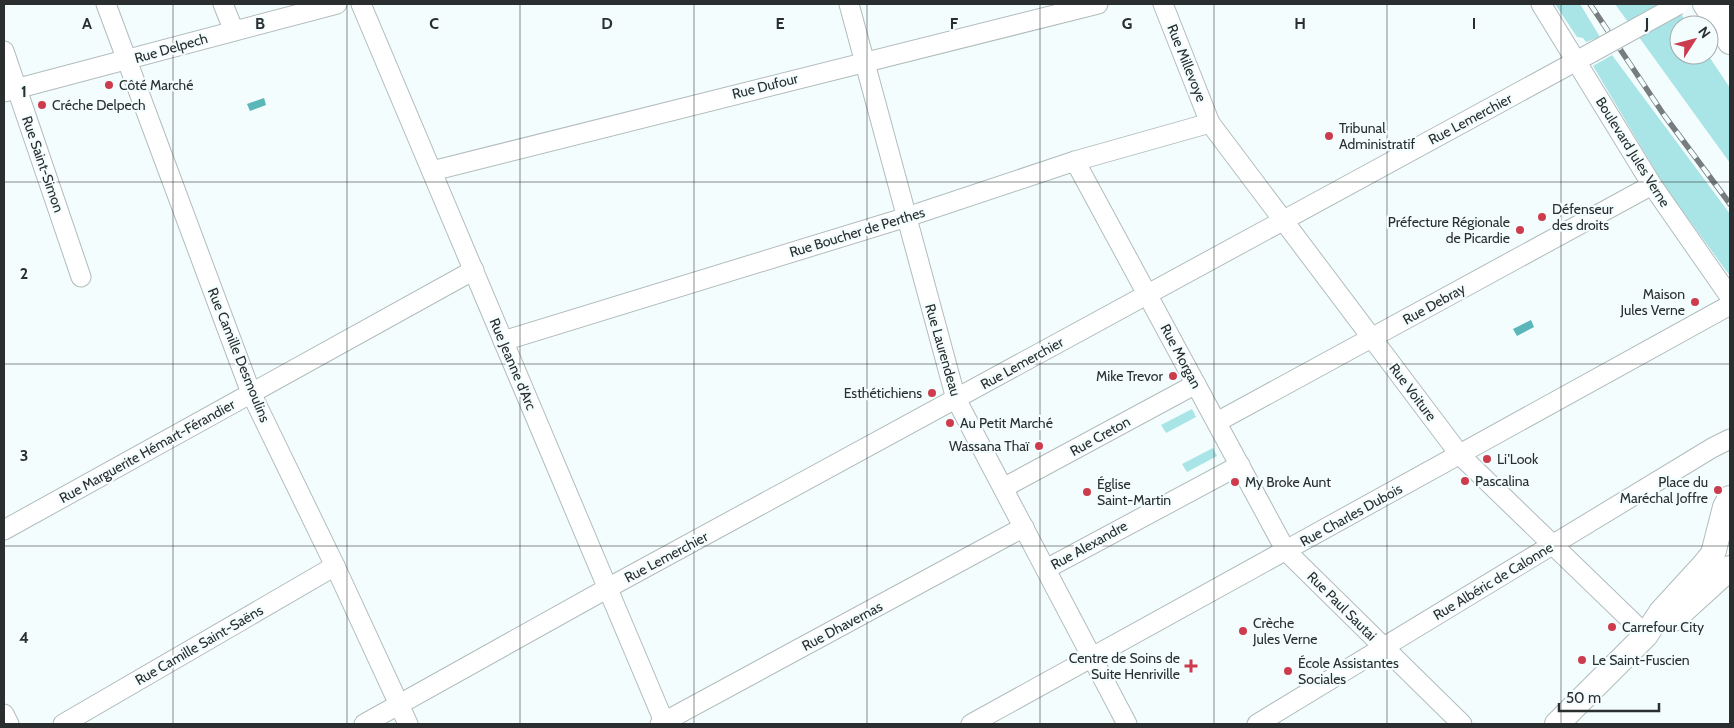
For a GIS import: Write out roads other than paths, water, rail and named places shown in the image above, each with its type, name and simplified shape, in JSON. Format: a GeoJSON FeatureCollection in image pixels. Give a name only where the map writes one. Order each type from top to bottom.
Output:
{"type":"FeatureCollection","features":[{"type":"Feature","properties":{"kind":"main road"},"geometry":{"type":"LineString","coordinates":[[1706,4],[1730,42]]}},
{"type":"Feature","properties":{"kind":"main road"},"geometry":{"type":"LineString","coordinates":[[1727,4],[1730,9]]}},
{"type":"Feature","properties":{"kind":"main road"},"geometry":{"type":"LineString","coordinates":[[1557,724],[1646,635],[1661,612],[1717,571],[1713,554],[1724,547],[1725,507],[1730,498]]}},
{"type":"Feature","properties":{"kind":"street","name":"Rue Camille Desmoulins"},"geometry":{"type":"LineString","coordinates":[[106,4],[251,393],[335,566],[408,724]]}},
{"type":"Feature","properties":{"kind":"street"},"geometry":{"type":"LineString","coordinates":[[223,4],[234,30]]}},
{"type":"Feature","properties":{"kind":"street","name":"Rue Delpech"},"geometry":{"type":"LineString","coordinates":[[10,90],[337,4]]}},
{"type":"Feature","properties":{"kind":"street","name":"Rue Jeanne d'Arc"},"geometry":{"type":"LineString","coordinates":[[361,4],[608,588],[663,724]]}},
{"type":"Feature","properties":{"kind":"street","name":"Rue Laurendeau"},"geometry":{"type":"LineString","coordinates":[[849,4],[956,399],[1127,724]]}},
{"type":"Feature","properties":{"kind":"street","name":"Rue Dufour"},"geometry":{"type":"LineString","coordinates":[[432,171],[1098,4]]}},
{"type":"Feature","properties":{"kind":"street","name":"Rue Millevoye"},"geometry":{"type":"LineString","coordinates":[[1163,4],[1210,123]]}},
{"type":"Feature","properties":{"kind":"street","name":"Boulevard Jules Verne"},"geometry":{"type":"LineString","coordinates":[[1541,4],[1584,57],[1652,185],[1730,297]]}},
{"type":"Feature","properties":{"kind":"street","name":"Rue Lemerchier"},"geometry":{"type":"LineString","coordinates":[[364,724],[608,588],[1679,4]]}},
{"type":"Feature","properties":{"kind":"street","name":"Rue Saint-Simon"},"geometry":{"type":"LineString","coordinates":[[4,51],[10,90],[82,277]]}},
{"type":"Feature","properties":{"kind":"street","name":"Rue Boucher de Perthes"},"geometry":{"type":"LineString","coordinates":[[504,341],[907,217],[1076,161],[1210,123]]}},
{"type":"Feature","properties":{"kind":"street","name":"Rue Voiture"},"geometry":{"type":"LineString","coordinates":[[1210,123],[1460,455],[1646,635]]}},
{"type":"Feature","properties":{"kind":"street","name":"Rue Morgan"},"geometry":{"type":"LineString","coordinates":[[1076,161],[1286,551]]}},
{"type":"Feature","properties":{"kind":"street","name":"Rue Debray"},"geometry":{"type":"LineString","coordinates":[[1217,422],[1652,185]]}},
{"type":"Feature","properties":{"kind":"street","name":"Rue Marguerite Hémart-Férandier"},"geometry":{"type":"LineString","coordinates":[[4,530],[474,270]]}},
{"type":"Feature","properties":{"kind":"street","name":"Rue Charles Dubois"},"geometry":{"type":"LineString","coordinates":[[971,724],[1730,305]]}},
{"type":"Feature","properties":{"kind":"street","name":"Rue Creton"},"geometry":{"type":"LineString","coordinates":[[1003,488],[1196,384]]}},
{"type":"Feature","properties":{"kind":"street","name":"Rue Albéric de Calonne"},"geometry":{"type":"LineString","coordinates":[[1257,724],[1712,448],[1730,439]]}},
{"type":"Feature","properties":{"kind":"street","name":"Rue Alexandre"},"geometry":{"type":"LineString","coordinates":[[1046,569],[1240,465]]}},
{"type":"Feature","properties":{"kind":"street","name":"Rue Dhavernas"},"geometry":{"type":"LineString","coordinates":[[663,724],[1024,527]]}},
{"type":"Feature","properties":{"kind":"street","name":"Rue Paul Sautai"},"geometry":{"type":"LineString","coordinates":[[1286,551],[1462,724]]}},
{"type":"Feature","properties":{"kind":"street","name":"Rue Camille Saint-Saëns"},"geometry":{"type":"LineString","coordinates":[[63,724],[335,566]]}},
{"type":"Feature","properties":{"kind":"street"},"geometry":{"type":"LineString","coordinates":[[4,714],[9,724]]}},
{"type":"Feature","properties":{"kind":"railway"},"geometry":{"type":"LineString","coordinates":[[1590,4],[1664,115],[1730,204]]}},
{"type":"Feature","properties":{"kind":"place","name":"Côté Marché"},"geometry":{"type":"Point","coordinates":[109,85]}},
{"type":"Feature","properties":{"kind":"place","name":"Créche Delpech"},"geometry":{"type":"Point","coordinates":[42,105]}},
{"type":"Feature","properties":{"kind":"place","name":"Tribunal Administratif"},"geometry":{"type":"Point","coordinates":[1329,136]}},
{"type":"Feature","properties":{"kind":"place","name":"Défenseur des droits"},"geometry":{"type":"Point","coordinates":[1542,217]}},
{"type":"Feature","properties":{"kind":"place","name":"Préfecture Régionale de Picardie"},"geometry":{"type":"Point","coordinates":[1520,230]}},
{"type":"Feature","properties":{"kind":"place","name":"Maison Jules Verne"},"geometry":{"type":"Point","coordinates":[1695,302]}},
{"type":"Feature","properties":{"kind":"place","name":"Mike Trevor"},"geometry":{"type":"Point","coordinates":[1173,376]}},
{"type":"Feature","properties":{"kind":"place","name":"Esthétichiens"},"geometry":{"type":"Point","coordinates":[932,393]}},
{"type":"Feature","properties":{"kind":"place","name":"Au Petit Marché"},"geometry":{"type":"Point","coordinates":[950,423]}},
{"type":"Feature","properties":{"kind":"place","name":"Wassana Thaï"},"geometry":{"type":"Point","coordinates":[1039,446]}},
{"type":"Feature","properties":{"kind":"place","name":"Li'Look"},"geometry":{"type":"Point","coordinates":[1487,459]}},
{"type":"Feature","properties":{"kind":"place","name":"Pascalina"},"geometry":{"type":"Point","coordinates":[1465,481]}},
{"type":"Feature","properties":{"kind":"place","name":"My Broke Aunt"},"geometry":{"type":"Point","coordinates":[1235,482]}},
{"type":"Feature","properties":{"kind":"place","name":"Place du Maréchal Joffre"},"geometry":{"type":"Point","coordinates":[1718,490]}},
{"type":"Feature","properties":{"kind":"place","name":"Église Saint-Martin"},"geometry":{"type":"Point","coordinates":[1087,492]}},
{"type":"Feature","properties":{"kind":"place","name":"Carrefour City"},"geometry":{"type":"Point","coordinates":[1612,627]}},
{"type":"Feature","properties":{"kind":"place","name":"Crèche Jules Verne"},"geometry":{"type":"Point","coordinates":[1243,631]}},
{"type":"Feature","properties":{"kind":"place","name":"Le Saint-Fuscien"},"geometry":{"type":"Point","coordinates":[1582,660]}},
{"type":"Feature","properties":{"kind":"place","name":"Centre de Soins de Suite Henriville"},"geometry":{"type":"Point","coordinates":[1191,666]}},
{"type":"Feature","properties":{"kind":"place","name":"École Assistantes Sociales"},"geometry":{"type":"Point","coordinates":[1288,671]}}]}
